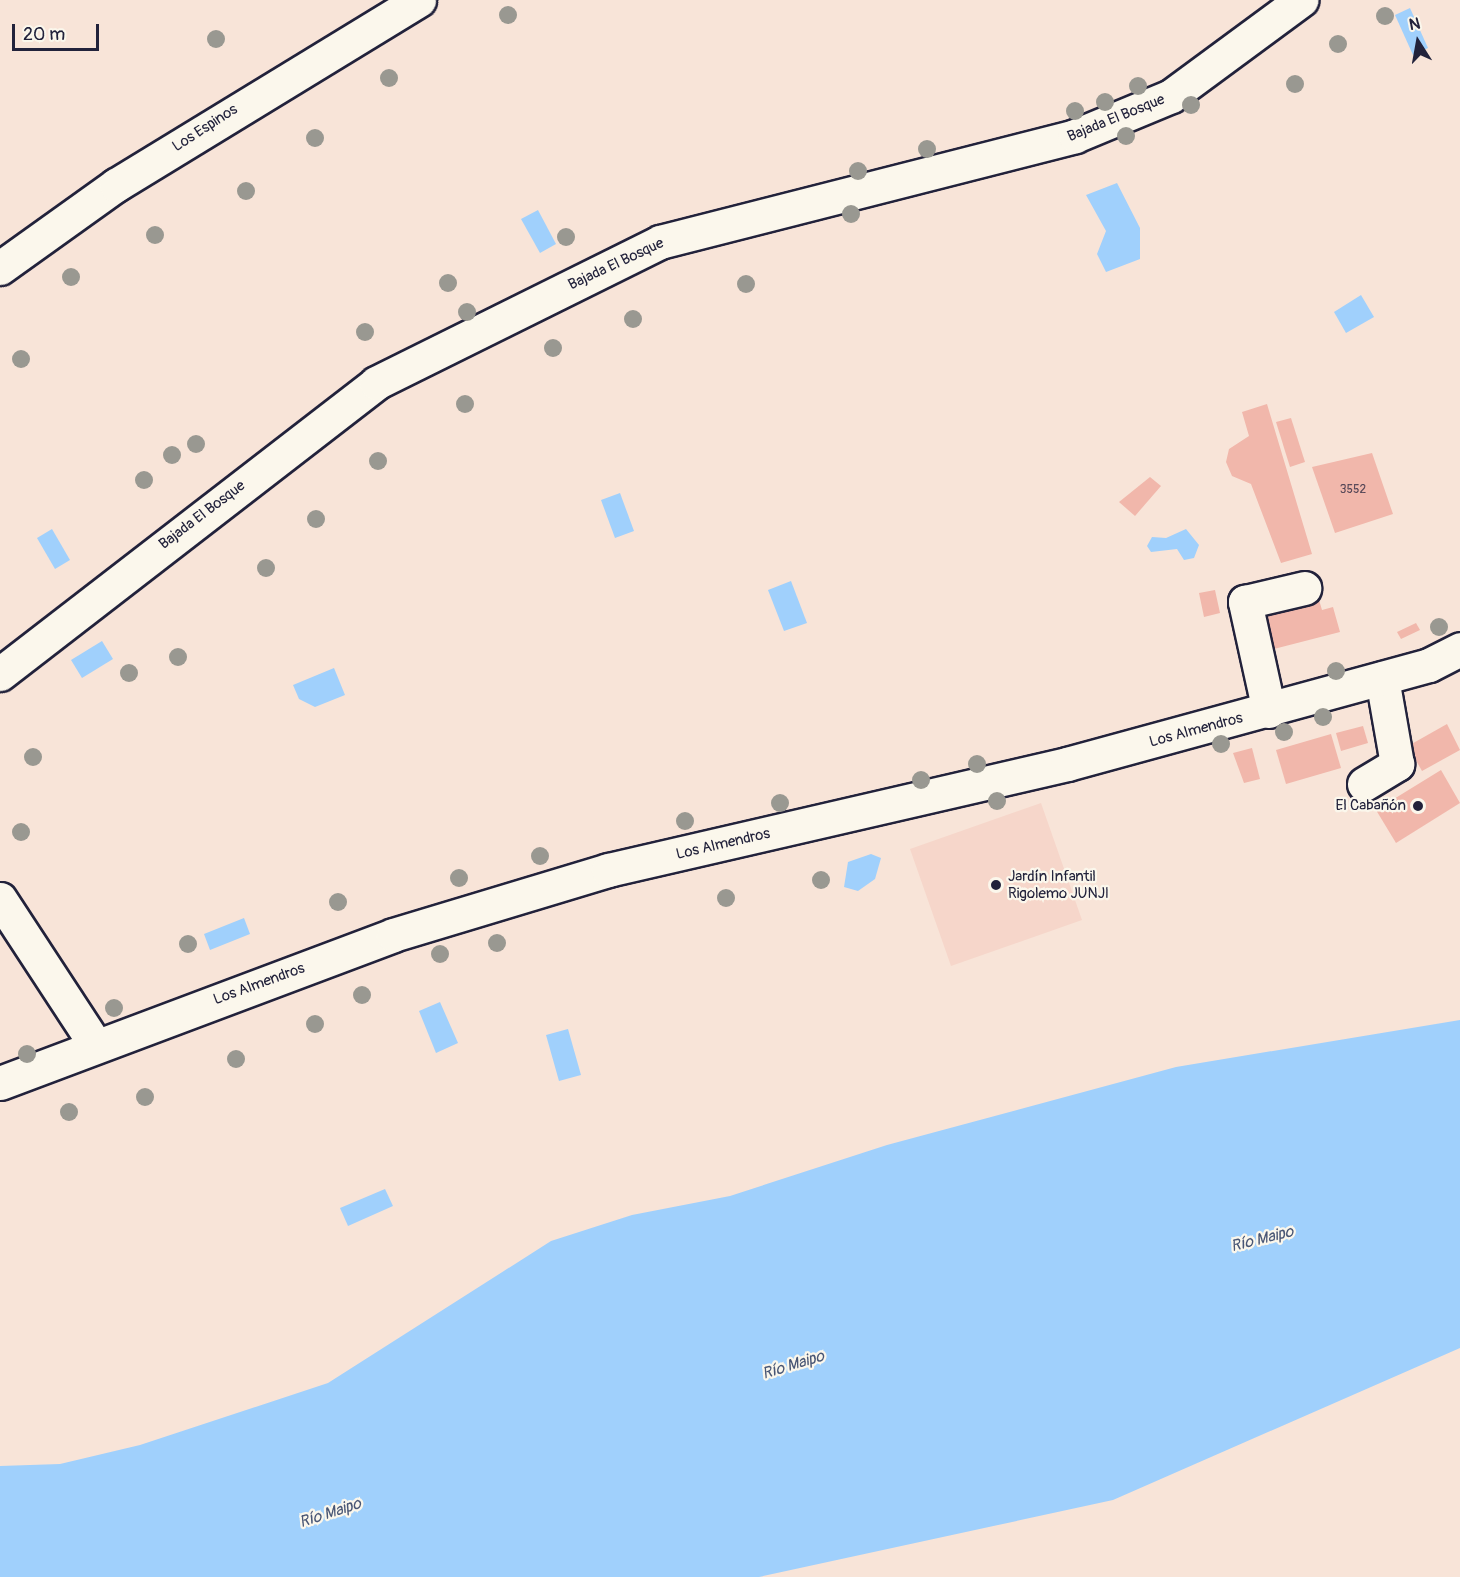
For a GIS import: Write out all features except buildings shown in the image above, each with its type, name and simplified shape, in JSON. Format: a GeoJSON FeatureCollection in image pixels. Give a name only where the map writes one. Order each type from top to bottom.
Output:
{"type":"FeatureCollection","features":[{"type":"Feature","properties":{"kind":"street","name":"Los Espinos"},"geometry":{"type":"LineString","coordinates":[[0,268],[126,178],[419,0]]}},
{"type":"Feature","properties":{"kind":"street","name":"Bajada El Bosque"},"geometry":{"type":"LineString","coordinates":[[0,674],[130,568],[396,372],[660,242],[1075,136],[1171,96],[1301,0]]}},
{"type":"Feature","properties":{"kind":"street"},"geometry":{"type":"LineString","coordinates":[[1269,711],[1245,602],[1304,588]]}},
{"type":"Feature","properties":{"kind":"street","name":"Los Almendros"},"geometry":{"type":"LineString","coordinates":[[0,1083],[95,1044],[393,935],[608,870],[1067,764],[1269,711],[1429,665],[1460,649]]}},
{"type":"Feature","properties":{"kind":"street"},"geometry":{"type":"LineString","coordinates":[[1364,784],[1397,764],[1382,678]]}},
{"type":"Feature","properties":{"kind":"street"},"geometry":{"type":"LineString","coordinates":[[0,899],[95,1044]]}},
{"type":"Feature","properties":{"kind":"shaded area","name":"Jardín Infantil Rigolemo JUNJI"},"geometry":{"type":"Polygon","coordinates":[[[1041,803],[1082,920],[951,966],[910,849],[1041,803]]]}},
{"type":"Feature","properties":{"kind":"water"},"geometry":{"type":"Polygon","coordinates":[[[1410,8],[1428,48],[1413,55],[1395,15],[1410,8]]]}},
{"type":"Feature","properties":{"kind":"water"},"geometry":{"type":"Polygon","coordinates":[[[1117,183],[1140,228],[1140,259],[1106,272],[1097,254],[1106,231],[1086,195],[1117,183]]]}},
{"type":"Feature","properties":{"kind":"water"},"geometry":{"type":"Polygon","coordinates":[[[538,210],[556,244],[540,253],[521,219],[538,210]]]}},
{"type":"Feature","properties":{"kind":"water"},"geometry":{"type":"Polygon","coordinates":[[[1361,295],[1374,317],[1346,333],[1334,312],[1361,295]]]}},
{"type":"Feature","properties":{"kind":"water"},"geometry":{"type":"Polygon","coordinates":[[[620,493],[634,531],[615,538],[601,500],[620,493]]]}},
{"type":"Feature","properties":{"kind":"water"},"geometry":{"type":"Polygon","coordinates":[[[52,529],[70,560],[55,569],[37,538],[52,529]]]}},
{"type":"Feature","properties":{"kind":"water"},"geometry":{"type":"Polygon","coordinates":[[[1186,529],[1199,545],[1194,558],[1184,560],[1177,549],[1151,552],[1147,546],[1152,537],[1166,538],[1186,529]]]}},
{"type":"Feature","properties":{"kind":"water"},"geometry":{"type":"Polygon","coordinates":[[[791,581],[807,623],[784,631],[768,590],[791,581]]]}},
{"type":"Feature","properties":{"kind":"water"},"geometry":{"type":"Polygon","coordinates":[[[102,641],[113,659],[82,678],[71,660],[102,641]]]}},
{"type":"Feature","properties":{"kind":"water"},"geometry":{"type":"Polygon","coordinates":[[[334,668],[345,695],[315,707],[299,699],[293,685],[334,668]]]}},
{"type":"Feature","properties":{"kind":"water"},"geometry":{"type":"Polygon","coordinates":[[[871,854],[881,858],[875,879],[858,891],[844,887],[848,862],[871,854]]]}},
{"type":"Feature","properties":{"kind":"water"},"geometry":{"type":"Polygon","coordinates":[[[244,918],[250,934],[210,950],[204,934],[244,918]]]}},
{"type":"Feature","properties":{"kind":"water"},"geometry":{"type":"Polygon","coordinates":[[[440,1002],[458,1043],[436,1053],[419,1011],[440,1002]]]}},
{"type":"Feature","properties":{"kind":"water","name":"Río Maipo"},"geometry":{"type":"Polygon","coordinates":[[[1460,1020],[1460,1348],[1113,1500],[759,1577],[0,1577],[0,1466],[60,1464],[140,1445],[328,1383],[551,1241],[632,1215],[730,1196],[887,1145],[1176,1067],[1460,1020]]]}},
{"type":"Feature","properties":{"kind":"water"},"geometry":{"type":"Polygon","coordinates":[[[568,1029],[581,1075],[559,1081],[546,1035],[568,1029]]]}},
{"type":"Feature","properties":{"kind":"water"},"geometry":{"type":"Polygon","coordinates":[[[385,1189],[393,1206],[348,1226],[340,1208],[385,1189]]]}},
{"type":"Feature","properties":{"kind":"place","name":"El Cabañón"},"geometry":{"type":"Point","coordinates":[1418,806]}},
{"type":"Feature","properties":{"kind":"place","name":"Jardín Infantil Rigolemo JUNJI"},"geometry":{"type":"Point","coordinates":[996,885]}}]}
